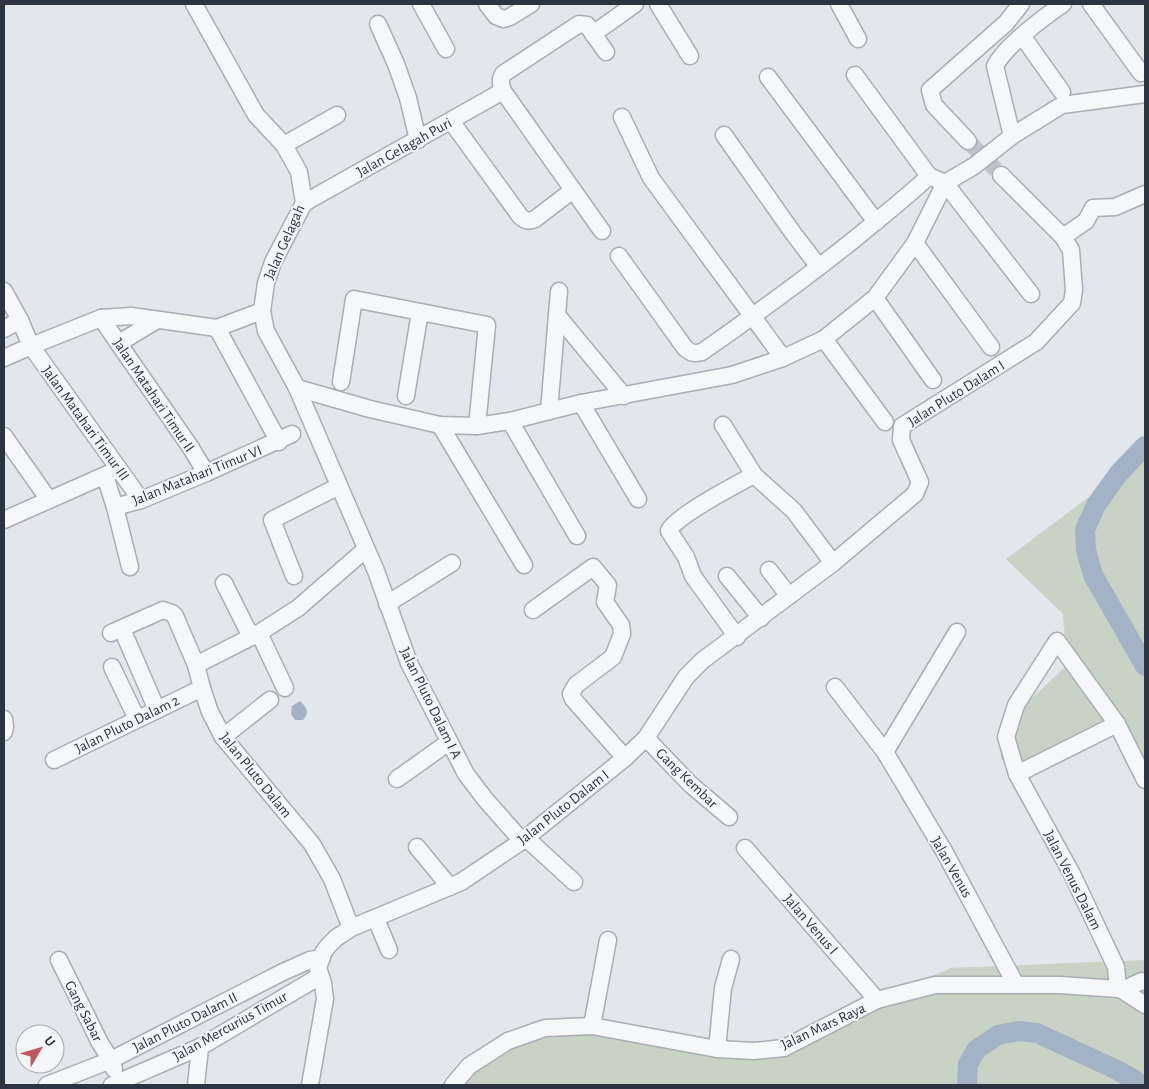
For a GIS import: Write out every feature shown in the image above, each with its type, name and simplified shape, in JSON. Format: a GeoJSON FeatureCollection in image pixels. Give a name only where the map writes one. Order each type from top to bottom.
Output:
{"type":"FeatureCollection","features":[{"type":"Feature","properties":{"kind":"street","name":"Jalan Gelagah"},"geometry":{"type":"LineString","coordinates":[[194,4],[256,115],[284,146],[299,172],[304,203],[266,283],[262,311],[266,331],[297,388],[366,549]]}},
{"type":"Feature","properties":{"kind":"street"},"geometry":{"type":"LineString","coordinates":[[421,4],[446,49]]}},
{"type":"Feature","properties":{"kind":"street"},"geometry":{"type":"LineString","coordinates":[[487,4],[496,16],[504,19],[531,4]]}},
{"type":"Feature","properties":{"kind":"street"},"geometry":{"type":"LineString","coordinates":[[593,34],[634,4]]}},
{"type":"Feature","properties":{"kind":"street"},"geometry":{"type":"LineString","coordinates":[[658,4],[690,56]]}},
{"type":"Feature","properties":{"kind":"street"},"geometry":{"type":"LineString","coordinates":[[838,4],[858,39]]}},
{"type":"Feature","properties":{"kind":"street"},"geometry":{"type":"LineString","coordinates":[[968,141],[934,105],[930,90],[1006,23],[1021,4]]}},
{"type":"Feature","properties":{"kind":"street"},"geometry":{"type":"LineString","coordinates":[[1012,136],[995,66],[1000,57],[1040,20],[1063,4]]}},
{"type":"Feature","properties":{"kind":"street"},"geometry":{"type":"LineString","coordinates":[[1091,4],[1141,73]]}},
{"type":"Feature","properties":{"kind":"street"},"geometry":{"type":"LineString","coordinates":[[602,231],[503,91],[501,78],[503,74],[584,23],[606,52]]}},
{"type":"Feature","properties":{"kind":"street"},"geometry":{"type":"LineString","coordinates":[[378,24],[408,98],[418,140]]}},
{"type":"Feature","properties":{"kind":"street"},"geometry":{"type":"LineString","coordinates":[[1023,37],[1062,92]]}},
{"type":"Feature","properties":{"kind":"street"},"geometry":{"type":"LineString","coordinates":[[855,75],[929,176],[945,183],[1031,294]]}},
{"type":"Feature","properties":{"kind":"street"},"geometry":{"type":"LineString","coordinates":[[768,77],[876,222]]}},
{"type":"Feature","properties":{"kind":"street","name":"Jalan Gelagah Puri"},"geometry":{"type":"LineString","coordinates":[[304,203],[503,91]]}},
{"type":"Feature","properties":{"kind":"street"},"geometry":{"type":"LineString","coordinates":[[297,388],[440,425],[477,426],[510,421],[581,404],[732,375],[780,354],[824,339],[875,298],[915,243],[945,183],[974,166],[1012,136],[1062,105],[1145,94]]}},
{"type":"Feature","properties":{"kind":"street"},"geometry":{"type":"LineString","coordinates":[[284,146],[337,116]]}},
{"type":"Feature","properties":{"kind":"street"},"geometry":{"type":"LineString","coordinates":[[622,117],[651,178],[780,354]]}},
{"type":"Feature","properties":{"kind":"street"},"geometry":{"type":"LineString","coordinates":[[451,121],[524,220],[530,221],[535,219],[573,190]]}},
{"type":"Feature","properties":{"kind":"street"},"geometry":{"type":"LineString","coordinates":[[724,135],[793,234],[819,267]]}},
{"type":"Feature","properties":{"kind":"street","name":"Jalan Pluto Dalam I"},"geometry":{"type":"LineString","coordinates":[[351,928],[461,882],[524,839],[625,758],[646,738],[686,677],[703,660],[833,564],[915,494],[920,482],[901,440],[902,426],[1036,342],[1072,303],[1074,290],[1071,250],[1063,238],[1001,175]]}},
{"type":"Feature","properties":{"kind":"street"},"geometry":{"type":"LineString","coordinates":[[619,256],[685,348],[696,354],[755,320],[894,208],[929,176]]}},
{"type":"Feature","properties":{"kind":"street"},"geometry":{"type":"LineString","coordinates":[[1063,238],[1086,221],[1093,208],[1115,207],[1145,194]]}},
{"type":"Feature","properties":{"kind":"street"},"geometry":{"type":"LineString","coordinates":[[915,243],[990,348]]}},
{"type":"Feature","properties":{"kind":"street","name":"Jalan Matahari Timur III"},"geometry":{"type":"LineString","coordinates":[[4,291],[20,320],[31,346],[112,472],[141,500]]}},
{"type":"Feature","properties":{"kind":"street"},"geometry":{"type":"LineString","coordinates":[[549,411],[559,292]]}},
{"type":"Feature","properties":{"kind":"street"},"geometry":{"type":"LineString","coordinates":[[875,298],[933,380]]}},
{"type":"Feature","properties":{"kind":"street"},"geometry":{"type":"LineString","coordinates":[[341,382],[354,299],[487,325],[477,426]]}},
{"type":"Feature","properties":{"kind":"street"},"geometry":{"type":"LineString","coordinates":[[4,358],[101,318],[131,316],[217,328],[262,311]]}},
{"type":"Feature","properties":{"kind":"street"},"geometry":{"type":"LineString","coordinates":[[406,396],[420,312]]}},
{"type":"Feature","properties":{"kind":"street"},"geometry":{"type":"LineString","coordinates":[[557,315],[624,396]]}},
{"type":"Feature","properties":{"kind":"street","name":"Jalan Matahari Timur II"},"geometry":{"type":"LineString","coordinates":[[101,318],[206,473]]}},
{"type":"Feature","properties":{"kind":"street"},"geometry":{"type":"LineString","coordinates":[[4,329],[20,320]]}},
{"type":"Feature","properties":{"kind":"street"},"geometry":{"type":"LineString","coordinates":[[119,343],[157,320]]}},
{"type":"Feature","properties":{"kind":"street","name":"Jalan Matahari Timur VI"},"geometry":{"type":"LineString","coordinates":[[116,507],[141,500],[286,438],[217,328]]}},
{"type":"Feature","properties":{"kind":"street"},"geometry":{"type":"LineString","coordinates":[[824,339],[885,422]]}},
{"type":"Feature","properties":{"kind":"street"},"geometry":{"type":"LineString","coordinates":[[581,404],[638,498]]}},
{"type":"Feature","properties":{"kind":"street"},"geometry":{"type":"LineString","coordinates":[[510,421],[577,536]]}},
{"type":"Feature","properties":{"kind":"street"},"geometry":{"type":"LineString","coordinates":[[440,425],[524,565]]}},
{"type":"Feature","properties":{"kind":"street"},"geometry":{"type":"LineString","coordinates":[[723,425],[754,475],[794,511],[833,564]]}},
{"type":"Feature","properties":{"kind":"street"},"geometry":{"type":"LineString","coordinates":[[4,436],[50,500]]}},
{"type":"Feature","properties":{"kind":"street"},"geometry":{"type":"LineString","coordinates":[[4,520],[112,472],[116,507],[130,567]]}},
{"type":"Feature","properties":{"kind":"street"},"geometry":{"type":"LineString","coordinates":[[737,636],[693,576],[686,557],[669,531],[670,526],[692,510],[754,475]]}},
{"type":"Feature","properties":{"kind":"street"},"geometry":{"type":"LineString","coordinates":[[294,576],[272,520],[339,486]]}},
{"type":"Feature","properties":{"kind":"street"},"geometry":{"type":"LineString","coordinates":[[196,664],[255,635],[298,608],[366,549]]}},
{"type":"Feature","properties":{"kind":"street","name":"Jalan Pluto Dalam I A"},"geometry":{"type":"LineString","coordinates":[[366,549],[376,571],[409,663],[466,774],[485,799],[524,839],[574,882]]}},
{"type":"Feature","properties":{"kind":"street"},"geometry":{"type":"LineString","coordinates":[[387,604],[452,563]]}},
{"type":"Feature","properties":{"kind":"street"},"geometry":{"type":"LineString","coordinates":[[533,610],[593,567],[608,585],[606,602],[621,625],[622,634],[613,657],[576,685],[571,694],[580,707],[625,758]]}},
{"type":"Feature","properties":{"kind":"street"},"geometry":{"type":"LineString","coordinates":[[769,570],[789,596]]}},
{"type":"Feature","properties":{"kind":"street"},"geometry":{"type":"LineString","coordinates":[[727,576],[761,618]]}},
{"type":"Feature","properties":{"kind":"street"},"geometry":{"type":"LineString","coordinates":[[224,583],[285,688]]}},
{"type":"Feature","properties":{"kind":"street","name":"Jalan Pluto Dalam"},"geometry":{"type":"LineString","coordinates":[[157,710],[116,631],[163,610],[172,613],[196,664],[210,712],[223,737],[312,844],[332,878],[351,928]]}},
{"type":"Feature","properties":{"kind":"street"},"geometry":{"type":"LineString","coordinates":[[884,752],[957,632]]}},
{"type":"Feature","properties":{"kind":"street","name":"Jalan Venus Dalam"},"geometry":{"type":"LineString","coordinates":[[1117,724],[1058,641],[1016,705],[1006,737],[1017,774],[1072,874],[1116,967],[1120,989]]}},
{"type":"Feature","properties":{"kind":"street"},"geometry":{"type":"LineString","coordinates":[[112,667],[137,719]]}},
{"type":"Feature","properties":{"kind":"street","name":"Jalan Venus"},"geometry":{"type":"LineString","coordinates":[[835,687],[884,752],[944,851],[1016,985]]}},
{"type":"Feature","properties":{"kind":"street","name":"Jalan Pluto Dalam 2"},"geometry":{"type":"LineString","coordinates":[[54,760],[202,688]]}},
{"type":"Feature","properties":{"kind":"street"},"geometry":{"type":"LineString","coordinates":[[223,737],[270,700]]}},
{"type":"Feature","properties":{"kind":"street"},"geometry":{"type":"LineString","coordinates":[[4,718],[6,727],[4,732]]}},
{"type":"Feature","properties":{"kind":"street"},"geometry":{"type":"LineString","coordinates":[[1017,774],[1117,724],[1145,780]]}},
{"type":"Feature","properties":{"kind":"street","name":"Gang Kembar"},"geometry":{"type":"LineString","coordinates":[[646,738],[690,784],[729,817]]}},
{"type":"Feature","properties":{"kind":"street"},"geometry":{"type":"LineString","coordinates":[[398,779],[449,742]]}},
{"type":"Feature","properties":{"kind":"street"},"geometry":{"type":"LineString","coordinates":[[418,848],[450,887]]}},
{"type":"Feature","properties":{"kind":"street","name":"Jalan Venus I"},"geometry":{"type":"LineString","coordinates":[[745,848],[877,1000]]}},
{"type":"Feature","properties":{"kind":"street"},"geometry":{"type":"LineString","coordinates":[[376,919],[389,950]]}},
{"type":"Feature","properties":{"kind":"street"},"geometry":{"type":"LineString","coordinates":[[310,1085],[325,999],[323,983],[318,968],[328,946],[351,928]]}},
{"type":"Feature","properties":{"kind":"street"},"geometry":{"type":"LineString","coordinates":[[592,1026],[608,940]]}},
{"type":"Feature","properties":{"kind":"street","name":"Jalan Pluto Dalam II"},"geometry":{"type":"LineString","coordinates":[[47,1085],[111,1060],[283,972],[310,960],[322,958]]}},
{"type":"Feature","properties":{"kind":"street"},"geometry":{"type":"LineString","coordinates":[[717,1049],[724,988],[731,959]]}},
{"type":"Feature","properties":{"kind":"street","name":"Gang Sabar"},"geometry":{"type":"LineString","coordinates":[[58,960],[100,1043],[111,1060],[114,1084]]}},
{"type":"Feature","properties":{"kind":"street","name":"Jalan Mercurius Timur"},"geometry":{"type":"LineString","coordinates":[[114,1084],[200,1047],[320,976]]}},
{"type":"Feature","properties":{"kind":"street","name":"Jalan Mars Raya"},"geometry":{"type":"LineString","coordinates":[[453,1085],[469,1066],[508,1041],[545,1028],[592,1026],[717,1049],[754,1051],[784,1048],[877,1000],[935,985],[1060,985],[1120,989],[1142,981],[1145,982]]}},
{"type":"Feature","properties":{"kind":"street","name":"Jalan Mars Raya"},"geometry":{"type":"LineString","coordinates":[[1120,989],[1145,1005]]}},
{"type":"Feature","properties":{"kind":"street"},"geometry":{"type":"LineString","coordinates":[[196,1085],[200,1047]]}},
{"type":"Feature","properties":{"kind":"green space"},"geometry":{"type":"Polygon","coordinates":[[[1145,446],[1145,766],[1126,729],[1019,780],[1001,759],[1000,728],[1067,665],[1063,614],[1006,559],[1117,476],[1145,446]]]}},
{"type":"Feature","properties":{"kind":"green space"},"geometry":{"type":"Polygon","coordinates":[[[1145,960],[1145,1085],[463,1085],[467,1077],[513,1043],[575,1027],[794,1054],[875,1001],[951,968],[1145,960]]]}},
{"type":"Feature","properties":{"kind":"water"},"geometry":{"type":"Polygon","coordinates":[[[300,701],[307,712],[303,720],[295,720],[291,714],[292,706],[300,701]]]}},
{"type":"Feature","properties":{"kind":"waterway"},"geometry":{"type":"LineString","coordinates":[[1145,446],[1119,473],[1096,505],[1085,530],[1086,550],[1093,575],[1145,666]]}},
{"type":"Feature","properties":{"kind":"waterway"},"geometry":{"type":"LineString","coordinates":[[967,1085],[968,1064],[977,1049],[998,1035],[1018,1031],[1037,1033],[1117,1070],[1143,1085]]}},
{"type":"Feature","properties":{"kind":"tunnel"},"geometry":{"type":"LineString","coordinates":[[968,141],[1001,175]]}}]}
